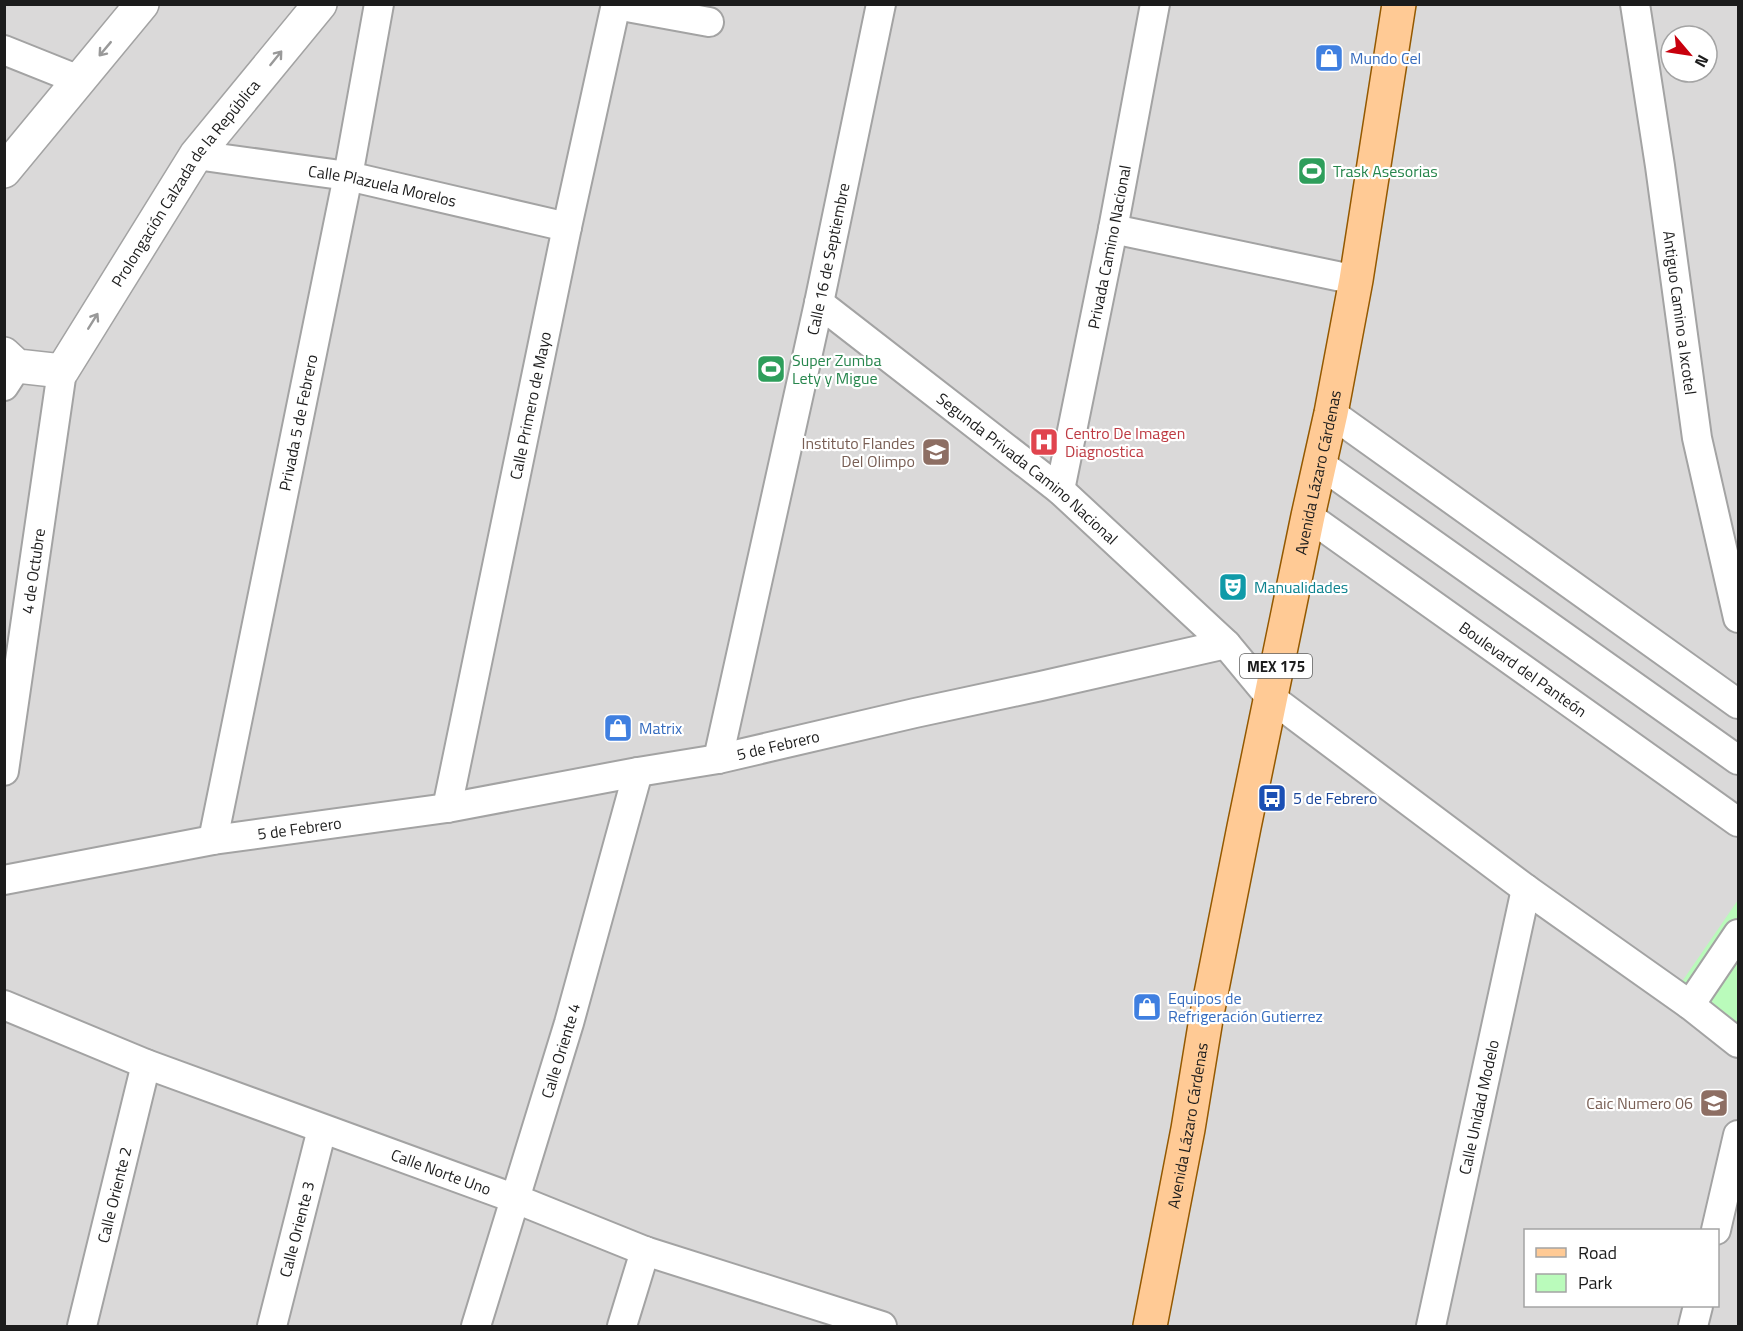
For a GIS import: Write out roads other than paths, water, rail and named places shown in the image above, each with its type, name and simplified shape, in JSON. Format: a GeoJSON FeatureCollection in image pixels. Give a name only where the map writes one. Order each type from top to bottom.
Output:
{"type":"FeatureCollection","features":[{"type":"Feature","properties":{"kind":"main road","name":"Avenida Lázaro Cárdenas"},"geometry":{"type":"LineString","coordinates":[[1150,1326],[1188,1129],[1208,1007],[1270,697],[1331,413],[1356,280],[1399,4]]}},
{"type":"Feature","properties":{"kind":"street"},"geometry":{"type":"LineString","coordinates":[[4,171],[142,4]]}},
{"type":"Feature","properties":{"kind":"street","name":"Prolongación Calzada de la República"},"geometry":{"type":"LineString","coordinates":[[62,371],[196,155],[320,4]]}},
{"type":"Feature","properties":{"kind":"street","name":"Privada 5 de Febrero"},"geometry":{"type":"LineString","coordinates":[[213,840],[348,176],[379,4]]}},
{"type":"Feature","properties":{"kind":"street","name":"Calle 16 de Septiembre"},"geometry":{"type":"LineString","coordinates":[[718,759],[819,303],[881,4]]}},
{"type":"Feature","properties":{"kind":"street","name":"Privada Camino Nacional"},"geometry":{"type":"LineString","coordinates":[[1060,490],[1113,229],[1155,4]]}},
{"type":"Feature","properties":{"kind":"street","name":"Antiguo Camino a Ixcotel"},"geometry":{"type":"LineString","coordinates":[[1635,4],[1660,166],[1697,438],[1738,618]]}},
{"type":"Feature","properties":{"kind":"street"},"geometry":{"type":"LineString","coordinates":[[616,5],[709,22]]}},
{"type":"Feature","properties":{"kind":"street","name":"Calle Primero de Mayo"},"geometry":{"type":"LineString","coordinates":[[447,808],[567,227],[616,5]]}},
{"type":"Feature","properties":{"kind":"street"},"geometry":{"type":"LineString","coordinates":[[4,50],[79,80]]}},
{"type":"Feature","properties":{"kind":"street","name":"Calle Plazuela Morelos"},"geometry":{"type":"LineString","coordinates":[[196,155],[348,176],[567,227]]}},
{"type":"Feature","properties":{"kind":"street"},"geometry":{"type":"LineString","coordinates":[[1113,229],[1356,280]]}},
{"type":"Feature","properties":{"kind":"street","name":"Segunda Privada Camino Nacional"},"geometry":{"type":"LineString","coordinates":[[819,303],[1060,490],[1226,644]]}},
{"type":"Feature","properties":{"kind":"street"},"geometry":{"type":"LineString","coordinates":[[9,369],[62,371]]}},
{"type":"Feature","properties":{"kind":"street","name":"4 de Octubre"},"geometry":{"type":"LineString","coordinates":[[4,771],[62,371]]}},
{"type":"Feature","properties":{"kind":"street"},"geometry":{"type":"LineString","coordinates":[[1331,413],[1738,704]]}},
{"type":"Feature","properties":{"kind":"street"},"geometry":{"type":"LineString","coordinates":[[1320,464],[1738,760]]}},
{"type":"Feature","properties":{"kind":"street","name":"Boulevard del Panteón"},"geometry":{"type":"LineString","coordinates":[[1308,516],[1738,822]]}},
{"type":"Feature","properties":{"kind":"street"},"geometry":{"type":"LineString","coordinates":[[1226,644],[1270,697],[1526,889],[1690,1005],[1738,1043]]}},
{"type":"Feature","properties":{"kind":"street","name":"5 de Febrero"},"geometry":{"type":"LineString","coordinates":[[4,880],[213,840],[447,808],[718,759],[915,712],[1053,684],[1226,644]]}},
{"type":"Feature","properties":{"kind":"street","name":"Calle Oriente 4"},"geometry":{"type":"LineString","coordinates":[[476,1326],[569,1023],[638,772]]}},
{"type":"Feature","properties":{"kind":"street","name":"Calle Unidad Modelo"},"geometry":{"type":"LineString","coordinates":[[1431,1326],[1526,889]]}},
{"type":"Feature","properties":{"kind":"street"},"geometry":{"type":"LineString","coordinates":[[1690,1005],[1738,934]]}},
{"type":"Feature","properties":{"kind":"street","name":"Calle Norte Uno"},"geometry":{"type":"LineString","coordinates":[[4,1005],[146,1064],[516,1199],[645,1251],[865,1324]]}},
{"type":"Feature","properties":{"kind":"street","name":"Calle Oriente 2"},"geometry":{"type":"LineString","coordinates":[[82,1326],[146,1064]]}},
{"type":"Feature","properties":{"kind":"street","name":"Calle Oriente 3"},"geometry":{"type":"LineString","coordinates":[[272,1326],[322,1129]]}},
{"type":"Feature","properties":{"kind":"street"},"geometry":{"type":"LineString","coordinates":[[1716,1229],[1738,1135]]}},
{"type":"Feature","properties":{"kind":"street"},"geometry":{"type":"LineString","coordinates":[[622,1326],[645,1251]]}},
{"type":"Feature","properties":{"kind":"street"},"geometry":{"type":"LineString","coordinates":[[1693,1326],[1698,1307]]}},
{"type":"Feature","properties":{"kind":"place","name":"Mundo Cel"},"geometry":{"type":"Point","coordinates":[1329,58]}},
{"type":"Feature","properties":{"kind":"place","name":"Trask Asesorias"},"geometry":{"type":"Point","coordinates":[1312,171]}},
{"type":"Feature","properties":{"kind":"place","name":"Super Zumba Lety y Migue"},"geometry":{"type":"Point","coordinates":[771,369]}},
{"type":"Feature","properties":{"kind":"place","name":"Centro De Imagen Diagnostica"},"geometry":{"type":"Point","coordinates":[1044,442]}},
{"type":"Feature","properties":{"kind":"place","name":"Instituto Flandes Del Olimpo"},"geometry":{"type":"Point","coordinates":[936,452]}},
{"type":"Feature","properties":{"kind":"place","name":"Manualidades"},"geometry":{"type":"Point","coordinates":[1233,587]}},
{"type":"Feature","properties":{"kind":"place","name":"Matrix"},"geometry":{"type":"Point","coordinates":[618,728]}},
{"type":"Feature","properties":{"kind":"place","name":"5 de Febrero"},"geometry":{"type":"Point","coordinates":[1272,798]}},
{"type":"Feature","properties":{"kind":"place","name":"Equipos de Refrigeración Gutierrez"},"geometry":{"type":"Point","coordinates":[1147,1007]}},
{"type":"Feature","properties":{"kind":"place","name":"Caic Numero 06"},"geometry":{"type":"Point","coordinates":[1714,1103]}}]}
